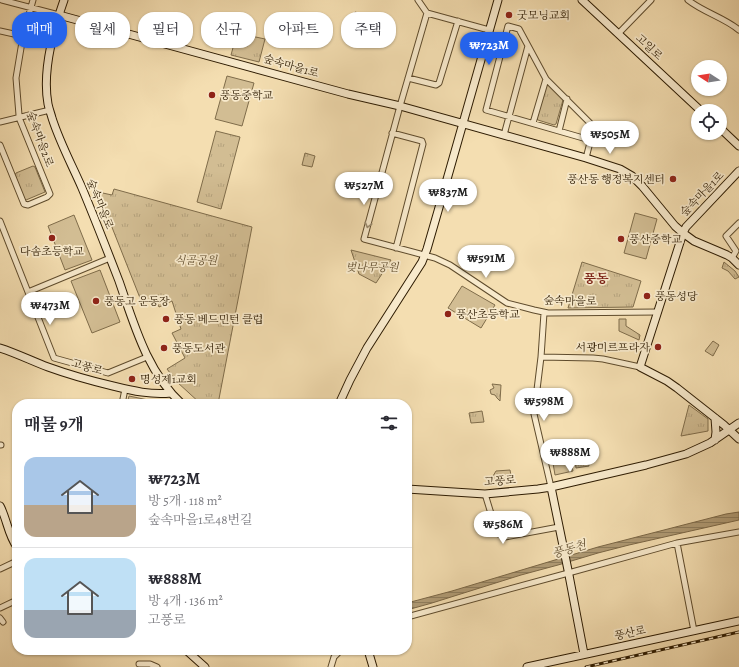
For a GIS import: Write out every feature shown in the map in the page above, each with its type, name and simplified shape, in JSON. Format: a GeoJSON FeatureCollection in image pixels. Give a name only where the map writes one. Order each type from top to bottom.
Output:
{"type":"FeatureCollection","features":[{"type":"Feature","properties":{"kind":"street","name":"숲속마을1로"},"geometry":{"type":"LineString","coordinates":[[2,0],[47,12]]}},
{"type":"Feature","properties":{"kind":"street","name":"숲속마을2로"},"geometry":{"type":"LineString","coordinates":[[30,12],[33,0]]}},
{"type":"Feature","properties":{"kind":"street","name":"숲속마을로"},"geometry":{"type":"LineString","coordinates":[[60,12],[64,0]]}},
{"type":"Feature","properties":{"kind":"street"},"geometry":{"type":"LineString","coordinates":[[418,0],[428,13],[489,30]]}},
{"type":"Feature","properties":{"kind":"street"},"geometry":{"type":"LineString","coordinates":[[342,399],[366,348],[418,270],[425,255],[498,0]]}},
{"type":"Feature","properties":{"kind":"street","name":"고일로"},"geometry":{"type":"LineString","coordinates":[[582,0],[693,104]]}},
{"type":"Feature","properties":{"kind":"street"},"geometry":{"type":"LineString","coordinates":[[618,34],[651,0]]}},
{"type":"Feature","properties":{"kind":"street"},"geometry":{"type":"LineString","coordinates":[[688,0],[738,28]]}},
{"type":"Feature","properties":{"kind":"street"},"geometry":{"type":"LineString","coordinates":[[396,248],[423,144],[422,141],[392,133],[428,13]]}},
{"type":"Feature","properties":{"kind":"street","name":"숲속마을1로"},"geometry":{"type":"LineString","coordinates":[[67,17],[348,94],[400,106],[586,158],[620,169],[632,176],[642,186],[675,226],[683,233],[694,241],[727,255],[739,265]]}},
{"type":"Feature","properties":{"kind":"street"},"geometry":{"type":"LineString","coordinates":[[408,78],[436,85],[439,83],[458,21]]}},
{"type":"Feature","properties":{"kind":"street"},"geometry":{"type":"LineString","coordinates":[[586,158],[594,127],[546,78],[519,29],[508,26],[486,110],[590,140]]}},
{"type":"Feature","properties":{"kind":"street"},"geometry":{"type":"LineString","coordinates":[[0,31],[12,34]]}},
{"type":"Feature","properties":{"kind":"street"},"geometry":{"type":"LineString","coordinates":[[504,135],[528,46]]}},
{"type":"Feature","properties":{"kind":"street","name":"숲속마을2로"},"geometry":{"type":"LineString","coordinates":[[0,145],[24,204],[28,205],[47,197],[50,194],[19,117],[16,78],[21,48]]}},
{"type":"Feature","properties":{"kind":"street","name":"숲속마을로"},"geometry":{"type":"LineString","coordinates":[[51,48],[46,78],[48,104],[56,131],[82,188],[147,357],[161,380],[177,399]]}},
{"type":"Feature","properties":{"kind":"street"},"geometry":{"type":"LineString","coordinates":[[533,123],[546,78]]}},
{"type":"Feature","properties":{"kind":"street"},"geometry":{"type":"LineString","coordinates":[[559,131],[566,99]]}},
{"type":"Feature","properties":{"kind":"street"},"geometry":{"type":"LineString","coordinates":[[0,122],[50,110]]}},
{"type":"Feature","properties":{"kind":"street","name":"숲속마을로"},"geometry":{"type":"LineString","coordinates":[[392,133],[364,239],[435,258],[450,265],[507,303],[544,313],[658,312]]}},
{"type":"Feature","properties":{"kind":"street"},"geometry":{"type":"LineString","coordinates":[[727,135],[739,146]]}},
{"type":"Feature","properties":{"kind":"street","name":"숲속마을1로"},"geometry":{"type":"LineString","coordinates":[[640,367],[686,227],[739,171]]}},
{"type":"Feature","properties":{"kind":"street"},"geometry":{"type":"LineString","coordinates":[[0,221],[54,358],[108,373],[147,357]]}},
{"type":"Feature","properties":{"kind":"street"},"geometry":{"type":"LineString","coordinates":[[732,258],[736,251],[726,236],[739,223]]}},
{"type":"Feature","properties":{"kind":"street"},"geometry":{"type":"LineString","coordinates":[[28,292],[110,258]]}},
{"type":"Feature","properties":{"kind":"street"},"geometry":{"type":"LineString","coordinates":[[544,313],[541,357],[534,414],[551,487],[584,654]]}},
{"type":"Feature","properties":{"kind":"street","name":"고풍로"},"geometry":{"type":"LineString","coordinates":[[0,348],[49,367],[92,381],[150,393],[171,393]]}},
{"type":"Feature","properties":{"kind":"street"},"geometry":{"type":"LineString","coordinates":[[541,357],[603,359],[640,367],[667,381],[715,418],[739,439]]}},
{"type":"Feature","properties":{"kind":"street"},"geometry":{"type":"LineString","coordinates":[[123,399],[125,389]]}},
{"type":"Feature","properties":{"kind":"street"},"geometry":{"type":"LineString","coordinates":[[715,418],[715,440]]}},
{"type":"Feature","properties":{"kind":"street","name":"고풍로"},"geometry":{"type":"LineString","coordinates":[[412,489],[485,494],[551,487],[686,454],[710,443],[739,423]]}},
{"type":"Feature","properties":{"kind":"street"},"geometry":{"type":"LineString","coordinates":[[485,494],[498,533],[505,537],[559,527]]}},
{"type":"Feature","properties":{"kind":"street"},"geometry":{"type":"LineString","coordinates":[[0,506],[11,536]]}},
{"type":"Feature","properties":{"kind":"street"},"geometry":{"type":"LineString","coordinates":[[412,616],[568,571],[677,543],[739,532]]}},
{"type":"Feature","properties":{"kind":"street"},"geometry":{"type":"LineString","coordinates":[[677,543],[694,631]]}},
{"type":"Feature","properties":{"kind":"street"},"geometry":{"type":"LineString","coordinates":[[0,569],[12,563]]}},
{"type":"Feature","properties":{"kind":"street"},"geometry":{"type":"LineString","coordinates":[[0,608],[12,602]]}},
{"type":"Feature","properties":{"kind":"street","name":"풍산로"},"geometry":{"type":"LineString","coordinates":[[526,667],[739,621]]}},
{"type":"Feature","properties":{"kind":"street"},"geometry":{"type":"LineString","coordinates":[[192,655],[205,667]]}},
{"type":"Feature","properties":{"kind":"street"},"geometry":{"type":"LineString","coordinates":[[331,667],[336,655]]}},
{"type":"Feature","properties":{"kind":"street"},"geometry":{"type":"LineString","coordinates":[[366,655],[369,667]]}},
{"type":"Feature","properties":{"kind":"street"},"geometry":{"type":"LineString","coordinates":[[369,655],[373,667]]}},
{"type":"Feature","properties":{"kind":"street"},"geometry":{"type":"LineString","coordinates":[[374,655],[377,667]]}},
{"type":"Feature","properties":{"kind":"street"},"geometry":{"type":"LineString","coordinates":[[139,664],[150,664],[157,667]]}},
{"type":"Feature","properties":{"kind":"green space"},"geometry":{"type":"Polygon","coordinates":[[[256,37],[264,39],[259,62],[231,55],[233,48],[256,48],[256,37]]]}},
{"type":"Feature","properties":{"kind":"green space"},"geometry":{"type":"Polygon","coordinates":[[[227,76],[254,83],[242,126],[215,119],[227,76]]]}},
{"type":"Feature","properties":{"kind":"green space"},"geometry":{"type":"Polygon","coordinates":[[[548,83],[562,97],[563,100],[556,124],[554,125],[536,118],[545,84],[548,83]]]}},
{"type":"Feature","properties":{"kind":"green space"},"geometry":{"type":"Polygon","coordinates":[[[216,131],[240,137],[221,209],[197,202],[216,131]]]}},
{"type":"Feature","properties":{"kind":"green space"},"geometry":{"type":"Polygon","coordinates":[[[305,153],[315,156],[312,167],[302,165],[305,153]]]}},
{"type":"Feature","properties":{"kind":"green space"},"geometry":{"type":"Polygon","coordinates":[[[33,166],[35,167],[45,192],[26,200],[24,199],[15,175],[16,173],[33,166]]]}},
{"type":"Feature","properties":{"kind":"green space","name":"식골공원"},"geometry":{"type":"Polygon","coordinates":[[[114,189],[252,227],[219,399],[196,399],[177,382],[167,369],[185,358],[172,333],[181,329],[172,301],[159,307],[154,297],[142,303],[98,192],[112,195],[114,189]]]}},
{"type":"Feature","properties":{"kind":"green space"},"geometry":{"type":"Polygon","coordinates":[[[635,213],[657,219],[646,259],[624,253],[635,213]]]}},
{"type":"Feature","properties":{"kind":"green space"},"geometry":{"type":"Polygon","coordinates":[[[74,215],[92,260],[65,270],[48,226],[74,215]]]}},
{"type":"Feature","properties":{"kind":"green space","name":"벚나무공원"},"geometry":{"type":"Polygon","coordinates":[[[351,250],[391,260],[376,283],[359,274],[351,250]]]}},
{"type":"Feature","properties":{"kind":"green space"},"geometry":{"type":"Polygon","coordinates":[[[582,262],[641,281],[633,307],[568,308],[582,262]]]}},
{"type":"Feature","properties":{"kind":"green space"},"geometry":{"type":"Polygon","coordinates":[[[724,262],[735,271],[739,277],[735,279],[728,271],[722,268],[724,262]]]}},
{"type":"Feature","properties":{"kind":"green space"},"geometry":{"type":"Polygon","coordinates":[[[100,270],[120,322],[92,333],[71,281],[100,270]]]}},
{"type":"Feature","properties":{"kind":"green space"},"geometry":{"type":"Polygon","coordinates":[[[462,286],[495,305],[481,328],[448,308],[462,286]]]}},
{"type":"Feature","properties":{"kind":"green space"},"geometry":{"type":"Polygon","coordinates":[[[619,319],[626,319],[626,326],[640,335],[639,340],[619,331],[619,319]]]}},
{"type":"Feature","properties":{"kind":"green space"},"geometry":{"type":"Polygon","coordinates":[[[713,341],[719,345],[713,356],[705,351],[713,341]]]}},
{"type":"Feature","properties":{"kind":"green space"},"geometry":{"type":"Polygon","coordinates":[[[492,384],[501,385],[500,401],[495,395],[491,394],[490,390],[494,388],[492,384]]]}},
{"type":"Feature","properties":{"kind":"green space"},"geometry":{"type":"Polygon","coordinates":[[[129,396],[143,399],[128,399],[129,396]]]}},
{"type":"Feature","properties":{"kind":"green space"},"geometry":{"type":"Polygon","coordinates":[[[689,405],[708,419],[708,431],[681,436],[689,405]]]}},
{"type":"Feature","properties":{"kind":"green space"},"geometry":{"type":"Polygon","coordinates":[[[482,411],[484,422],[471,423],[469,413],[482,411]]]}},
{"type":"Feature","properties":{"kind":"green space"},"geometry":{"type":"Polygon","coordinates":[[[569,453],[573,471],[555,475],[552,457],[569,453]]]}},
{"type":"Feature","properties":{"kind":"green space"},"geometry":{"type":"Polygon","coordinates":[[[588,457],[589,466],[576,468],[575,459],[588,457]]]}},
{"type":"Feature","properties":{"kind":"green space"},"geometry":{"type":"Polygon","coordinates":[[[510,470],[512,481],[494,484],[493,476],[496,471],[510,470]]]}},
{"type":"Feature","properties":{"kind":"shaded area"},"geometry":{"type":"Polygon","coordinates":[[[739,512],[739,520],[598,553],[412,609],[412,602],[598,547],[739,512]]]}},
{"type":"Feature","properties":{"kind":"railway"},"geometry":{"type":"LineString","coordinates":[[586,667],[739,632]]}},
{"type":"Feature","properties":{"kind":"place","name":"굿모닝교회"},"geometry":{"type":"Point","coordinates":[509,15]}},
{"type":"Feature","properties":{"kind":"place","name":"풍동중학교"},"geometry":{"type":"Point","coordinates":[212,95]}},
{"type":"Feature","properties":{"kind":"place","name":"풍산동 행정복지센터"},"geometry":{"type":"Point","coordinates":[673,179]}},
{"type":"Feature","properties":{"kind":"place","name":"다솜초등학교"},"geometry":{"type":"Point","coordinates":[52,238]}},
{"type":"Feature","properties":{"kind":"place","name":"풍산중학교"},"geometry":{"type":"Point","coordinates":[621,239]}},
{"type":"Feature","properties":{"kind":"place","name":"풍동성당"},"geometry":{"type":"Point","coordinates":[647,296]}},
{"type":"Feature","properties":{"kind":"place","name":"풍동고 운동장"},"geometry":{"type":"Point","coordinates":[96,301]}},
{"type":"Feature","properties":{"kind":"place","name":"풍산초등학교"},"geometry":{"type":"Point","coordinates":[448,314]}},
{"type":"Feature","properties":{"kind":"place","name":"풍동 베드민턴 클럽"},"geometry":{"type":"Point","coordinates":[166,319]}},
{"type":"Feature","properties":{"kind":"place","name":"서광미르프라자"},"geometry":{"type":"Point","coordinates":[658,347]}},
{"type":"Feature","properties":{"kind":"place","name":"풍동도서관"},"geometry":{"type":"Point","coordinates":[164,348]}},
{"type":"Feature","properties":{"kind":"place","name":"명성제1교회"},"geometry":{"type":"Point","coordinates":[132,379]}},
{"type":"Feature","properties":{"kind":"district","name":"풍동"},"geometry":{"type":"Point","coordinates":[596,278]}},
{"type":"Feature","properties":{"kind":"water label","name":"풍동천"},"geometry":{"type":"Point","coordinates":[569,549]}}]}
